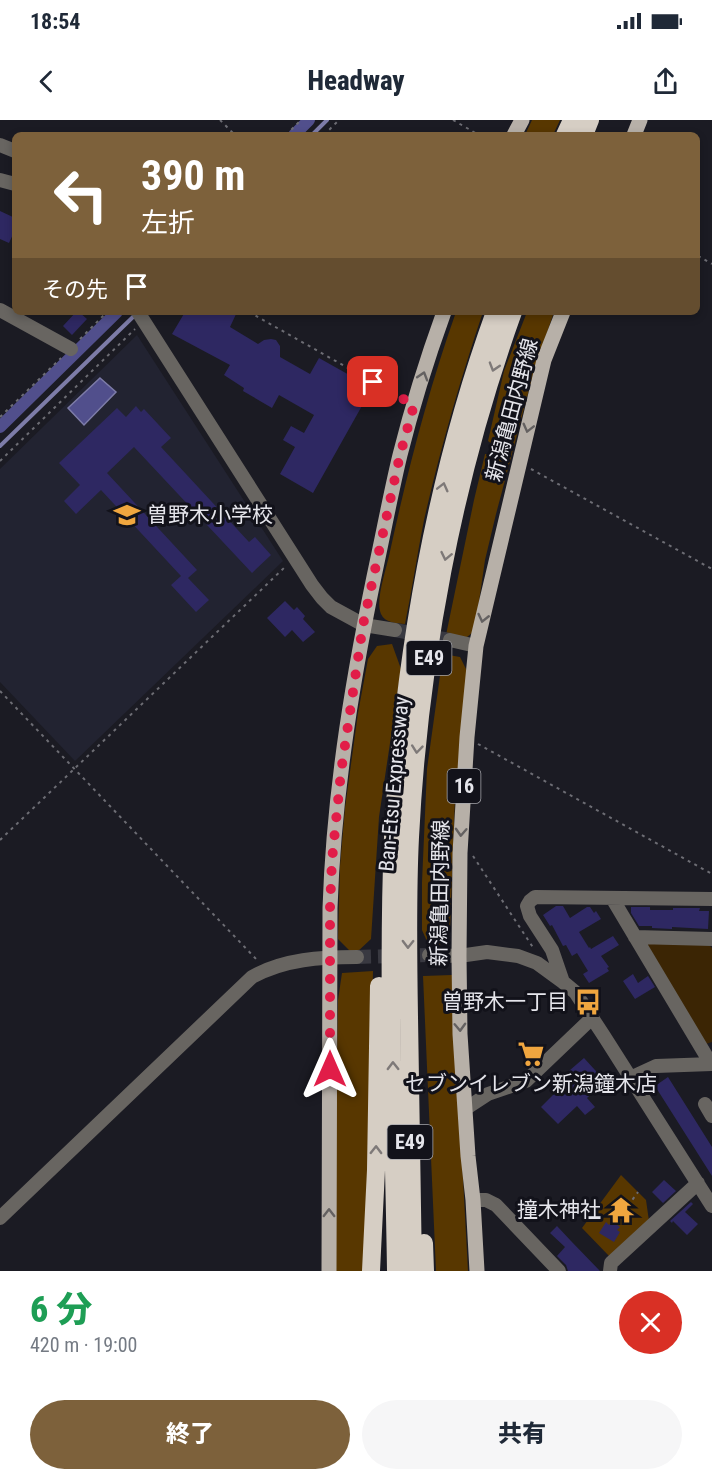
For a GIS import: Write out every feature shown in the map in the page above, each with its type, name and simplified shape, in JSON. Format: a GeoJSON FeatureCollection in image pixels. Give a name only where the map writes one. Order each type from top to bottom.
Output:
{"type":"FeatureCollection","features":[{"type":"Feature","properties":{"kind":"highway","name":"Ban-Etsu Expressway"},"geometry":{"type":"LineString","coordinates":[[396,1271],[391,959],[393,835],[405,703],[415,626],[438,509],[460,424],[494,315]]}},
{"type":"Feature","properties":{"kind":"highway","name":"Ban-Etsu Expressway"},"geometry":{"type":"LineString","coordinates":[[413,1271],[408,962],[410,835],[421,706],[433,628],[455,515],[476,428],[512,315]]}},
{"type":"Feature","properties":{"kind":"highway"},"geometry":{"type":"LineString","coordinates":[[372,1271],[381,894],[393,835]]}},
{"type":"Feature","properties":{"kind":"highway"},"geometry":{"type":"LineString","coordinates":[[409,1013],[425,1271]]}},
{"type":"Feature","properties":{"kind":"main road"},"geometry":{"type":"LineString","coordinates":[[329,1271],[332,860],[341,772],[363,625],[400,455],[443,315]]}},
{"type":"Feature","properties":{"kind":"main road","name":"新潟亀田内野線"},"geometry":{"type":"LineString","coordinates":[[477,1271],[460,1034],[460,853],[467,737],[476,646],[544,360],[562,315]]}},
{"type":"Feature","properties":{"kind":"street"},"geometry":{"type":"LineString","coordinates":[[0,310],[70,349]]}},
{"type":"Feature","properties":{"kind":"street"},"geometry":{"type":"LineString","coordinates":[[141,316],[322,598],[332,607],[363,625],[395,630]]}},
{"type":"Feature","properties":{"kind":"street"},"geometry":{"type":"LineString","coordinates":[[450,640],[476,646]]}},
{"type":"Feature","properties":{"kind":"street"},"geometry":{"type":"LineString","coordinates":[[563,982],[552,950],[526,906],[536,897],[712,899]]}},
{"type":"Feature","properties":{"kind":"street"},"geometry":{"type":"LineString","coordinates":[[612,898],[711,1064],[656,1066],[630,1078]]}},
{"type":"Feature","properties":{"kind":"street"},"geometry":{"type":"LineString","coordinates":[[635,937],[712,939]]}},
{"type":"Feature","properties":{"kind":"street"},"geometry":{"type":"LineString","coordinates":[[429,955],[459,956],[487,952],[518,956],[537,963],[563,982],[574,992],[712,1206]]}},
{"type":"Feature","properties":{"kind":"street"},"geometry":{"type":"LineString","coordinates":[[0,1218],[252,977],[266,969],[297,961],[357,957]]}},
{"type":"Feature","properties":{"kind":"street"},"geometry":{"type":"LineString","coordinates":[[465,1109],[488,1094],[526,1081],[591,1018]]}},
{"type":"Feature","properties":{"kind":"street"},"geometry":{"type":"LineString","coordinates":[[610,1271],[611,1263],[698,1183]]}},
{"type":"Feature","properties":{"kind":"street"},"geometry":{"type":"LineString","coordinates":[[473,1200],[486,1200],[495,1205],[559,1271]]}},
{"type":"Feature","properties":{"kind":"path"},"geometry":{"type":"LineString","coordinates":[[220,120],[232,132]]}},
{"type":"Feature","properties":{"kind":"path"},"geometry":{"type":"LineString","coordinates":[[289,132],[301,120]]}},
{"type":"Feature","properties":{"kind":"path"},"geometry":{"type":"LineString","coordinates":[[327,132],[339,120]]}},
{"type":"Feature","properties":{"kind":"path"},"geometry":{"type":"LineString","coordinates":[[453,120],[474,132]]}},
{"type":"Feature","properties":{"kind":"path"},"geometry":{"type":"LineString","coordinates":[[0,417],[104,315]]}},
{"type":"Feature","properties":{"kind":"path"},"geometry":{"type":"LineString","coordinates":[[254,315],[414,405]]}},
{"type":"Feature","properties":{"kind":"path"},"geometry":{"type":"LineString","coordinates":[[0,461],[141,316]]}},
{"type":"Feature","properties":{"kind":"path"},"geometry":{"type":"LineString","coordinates":[[519,462],[712,569]]}},
{"type":"Feature","properties":{"kind":"path"},"geometry":{"type":"LineString","coordinates":[[0,840],[295,557]]}},
{"type":"Feature","properties":{"kind":"path"},"geometry":{"type":"LineString","coordinates":[[0,691],[266,969]]}},
{"type":"Feature","properties":{"kind":"path"},"geometry":{"type":"LineString","coordinates":[[467,737],[495,755],[712,874]]}},
{"type":"Feature","properties":{"kind":"path"},"geometry":{"type":"LineString","coordinates":[[472,853],[534,949]]}},
{"type":"Feature","properties":{"kind":"path"},"geometry":{"type":"LineString","coordinates":[[615,1224],[638,1192]]}},
{"type":"Feature","properties":{"kind":"shaded area"},"geometry":{"type":"Polygon","coordinates":[[[532,120],[560,120],[554,132],[526,132],[532,120]]]}},
{"type":"Feature","properties":{"kind":"shaded area"},"geometry":{"type":"Polygon","coordinates":[[[455,315],[482,315],[458,389],[424,520],[405,624],[395,623],[388,621],[381,614],[379,601],[403,494],[436,372],[455,315]]]}},
{"type":"Feature","properties":{"kind":"shaded area"},"geometry":{"type":"Polygon","coordinates":[[[526,315],[553,315],[534,371],[496,514],[472,633],[458,639],[446,635],[485,454],[490,454],[492,444],[488,441],[504,371],[526,315]]]}},
{"type":"Feature","properties":{"kind":"shaded area","name":"曽野木小学校"},"geometry":{"type":"Polygon","coordinates":[[[137,335],[283,561],[75,761],[0,682],[0,469],[137,335]]]}},
{"type":"Feature","properties":{"kind":"shaded area"},"geometry":{"type":"Polygon","coordinates":[[[100,378],[116,392],[84,425],[68,408],[100,378]]]}},
{"type":"Feature","properties":{"kind":"shaded area"},"geometry":{"type":"Polygon","coordinates":[[[392,644],[401,669],[379,817],[371,939],[356,953],[351,952],[338,939],[340,866],[345,808],[368,659],[377,646],[392,644]]]}},
{"type":"Feature","properties":{"kind":"shaded area"},"geometry":{"type":"Polygon","coordinates":[[[443,654],[460,657],[468,673],[455,798],[450,929],[440,945],[430,948],[422,930],[422,882],[427,769],[443,654]]]}},
{"type":"Feature","properties":{"kind":"shaded area"},"geometry":{"type":"Polygon","coordinates":[[[645,943],[708,944],[712,948],[712,1042],[706,1044],[645,943]]]}},
{"type":"Feature","properties":{"kind":"shaded area"},"geometry":{"type":"Polygon","coordinates":[[[373,971],[363,1271],[335,1271],[338,1000],[342,973],[373,971]]]}},
{"type":"Feature","properties":{"kind":"shaded area"},"geometry":{"type":"Polygon","coordinates":[[[452,975],[468,1271],[436,1271],[423,976],[452,975]]]}},
{"type":"Feature","properties":{"kind":"shaded area","name":"撞木神社"},"geometry":{"type":"Polygon","coordinates":[[[621,1175],[646,1200],[649,1221],[610,1257],[582,1228],[621,1175]]]}},
{"type":"Feature","properties":{"kind":"building"},"geometry":{"type":"Polygon","coordinates":[[[0,211],[12,217],[12,236],[9,243],[0,239],[0,211]]]}},
{"type":"Feature","properties":{"kind":"building"},"geometry":{"type":"Polygon","coordinates":[[[73,315],[82,315],[87,319],[72,335],[63,326],[73,315]]]}},
{"type":"Feature","properties":{"kind":"building"},"geometry":{"type":"Polygon","coordinates":[[[183,315],[236,315],[230,327],[258,344],[264,340],[276,340],[280,346],[280,357],[310,374],[319,358],[376,390],[367,406],[363,404],[313,493],[280,474],[295,447],[283,440],[291,426],[304,433],[314,415],[279,395],[272,408],[243,391],[244,388],[224,375],[230,365],[172,334],[183,315]]]}},
{"type":"Feature","properties":{"kind":"building"},"geometry":{"type":"Polygon","coordinates":[[[136,406],[141,412],[144,409],[171,438],[161,447],[249,542],[255,537],[271,555],[252,573],[134,447],[107,473],[197,570],[188,578],[209,600],[196,612],[171,585],[181,576],[101,490],[76,514],[64,501],[80,485],[59,463],[117,408],[126,417],[136,406]]]}},
{"type":"Feature","properties":{"kind":"building"},"geometry":{"type":"Polygon","coordinates":[[[285,601],[294,610],[297,607],[305,616],[303,619],[315,632],[303,642],[292,630],[285,637],[267,618],[285,601]]]}},
{"type":"Feature","properties":{"kind":"building"},"geometry":{"type":"Polygon","coordinates":[[[556,906],[563,906],[570,918],[587,907],[590,907],[594,913],[596,911],[601,919],[579,932],[591,949],[613,936],[619,945],[601,956],[609,967],[607,968],[609,971],[589,983],[583,974],[588,971],[577,953],[572,956],[566,945],[563,946],[552,925],[550,926],[543,915],[556,906]]]}},
{"type":"Feature","properties":{"kind":"building"},"geometry":{"type":"Polygon","coordinates":[[[631,907],[650,907],[650,910],[700,908],[699,911],[709,911],[708,929],[639,926],[631,913],[631,907]]]}},
{"type":"Feature","properties":{"kind":"building"},"geometry":{"type":"Polygon","coordinates":[[[633,974],[638,983],[648,976],[655,987],[635,999],[623,981],[633,974]]]}},
{"type":"Feature","properties":{"kind":"building"},"geometry":{"type":"Polygon","coordinates":[[[584,1058],[605,1081],[587,1098],[595,1107],[585,1115],[577,1106],[558,1124],[541,1107],[560,1088],[555,1083],[584,1058]]]}},
{"type":"Feature","properties":{"kind":"building"},"geometry":{"type":"Polygon","coordinates":[[[668,1077],[712,1147],[712,1176],[655,1086],[668,1077]]]}},
{"type":"Feature","properties":{"kind":"building"},"geometry":{"type":"Polygon","coordinates":[[[664,1180],[676,1191],[663,1203],[652,1192],[664,1180]]]}},
{"type":"Feature","properties":{"kind":"building"},"geometry":{"type":"Polygon","coordinates":[[[691,1202],[693,1204],[685,1212],[698,1224],[687,1235],[673,1221],[672,1223],[670,1221],[691,1202]]]}},
{"type":"Feature","properties":{"kind":"building"},"geometry":{"type":"Polygon","coordinates":[[[612,1221],[620,1227],[617,1230],[620,1232],[614,1242],[599,1233],[606,1222],[609,1225],[612,1221]]]}},
{"type":"Feature","properties":{"kind":"building"},"geometry":{"type":"Polygon","coordinates":[[[557,1226],[600,1271],[568,1271],[566,1265],[557,1256],[565,1247],[550,1233],[557,1226]]]}},
{"type":"Feature","properties":{"kind":"waterway"},"geometry":{"type":"LineString","coordinates":[[297,132],[309,120]]}},
{"type":"Feature","properties":{"kind":"waterway"},"geometry":{"type":"LineString","coordinates":[[315,132],[327,120]]}},
{"type":"Feature","properties":{"kind":"waterway"},"geometry":{"type":"LineString","coordinates":[[0,427],[114,315]]}},
{"type":"Feature","properties":{"kind":"waterway"},"geometry":{"type":"LineString","coordinates":[[0,446],[135,315]]}},
{"type":"Feature","properties":{"kind":"tunnel"},"geometry":{"type":"LineString","coordinates":[[395,630],[450,640]]}},
{"type":"Feature","properties":{"kind":"tunnel"},"geometry":{"type":"LineString","coordinates":[[357,957],[429,955]]}},
{"type":"Feature","properties":{"kind":"place","name":"曽野木小学校"},"geometry":{"type":"Point","coordinates":[127,515]}},
{"type":"Feature","properties":{"kind":"place","name":"曽野木一丁目"},"geometry":{"type":"Point","coordinates":[588,1002]}},
{"type":"Feature","properties":{"kind":"place","name":"セブンイレブン新潟鐘木店"},"geometry":{"type":"Point","coordinates":[531,1054]}},
{"type":"Feature","properties":{"kind":"place","name":"撞木神社"},"geometry":{"type":"Point","coordinates":[621,1210]}},
{"type":"Feature","properties":{"kind":"route"},"geometry":{"type":"LineString","coordinates":[[330,1069],[330,908],[332,860],[341,772],[363,625],[400,455],[414,405],[373,382]]}}]}
